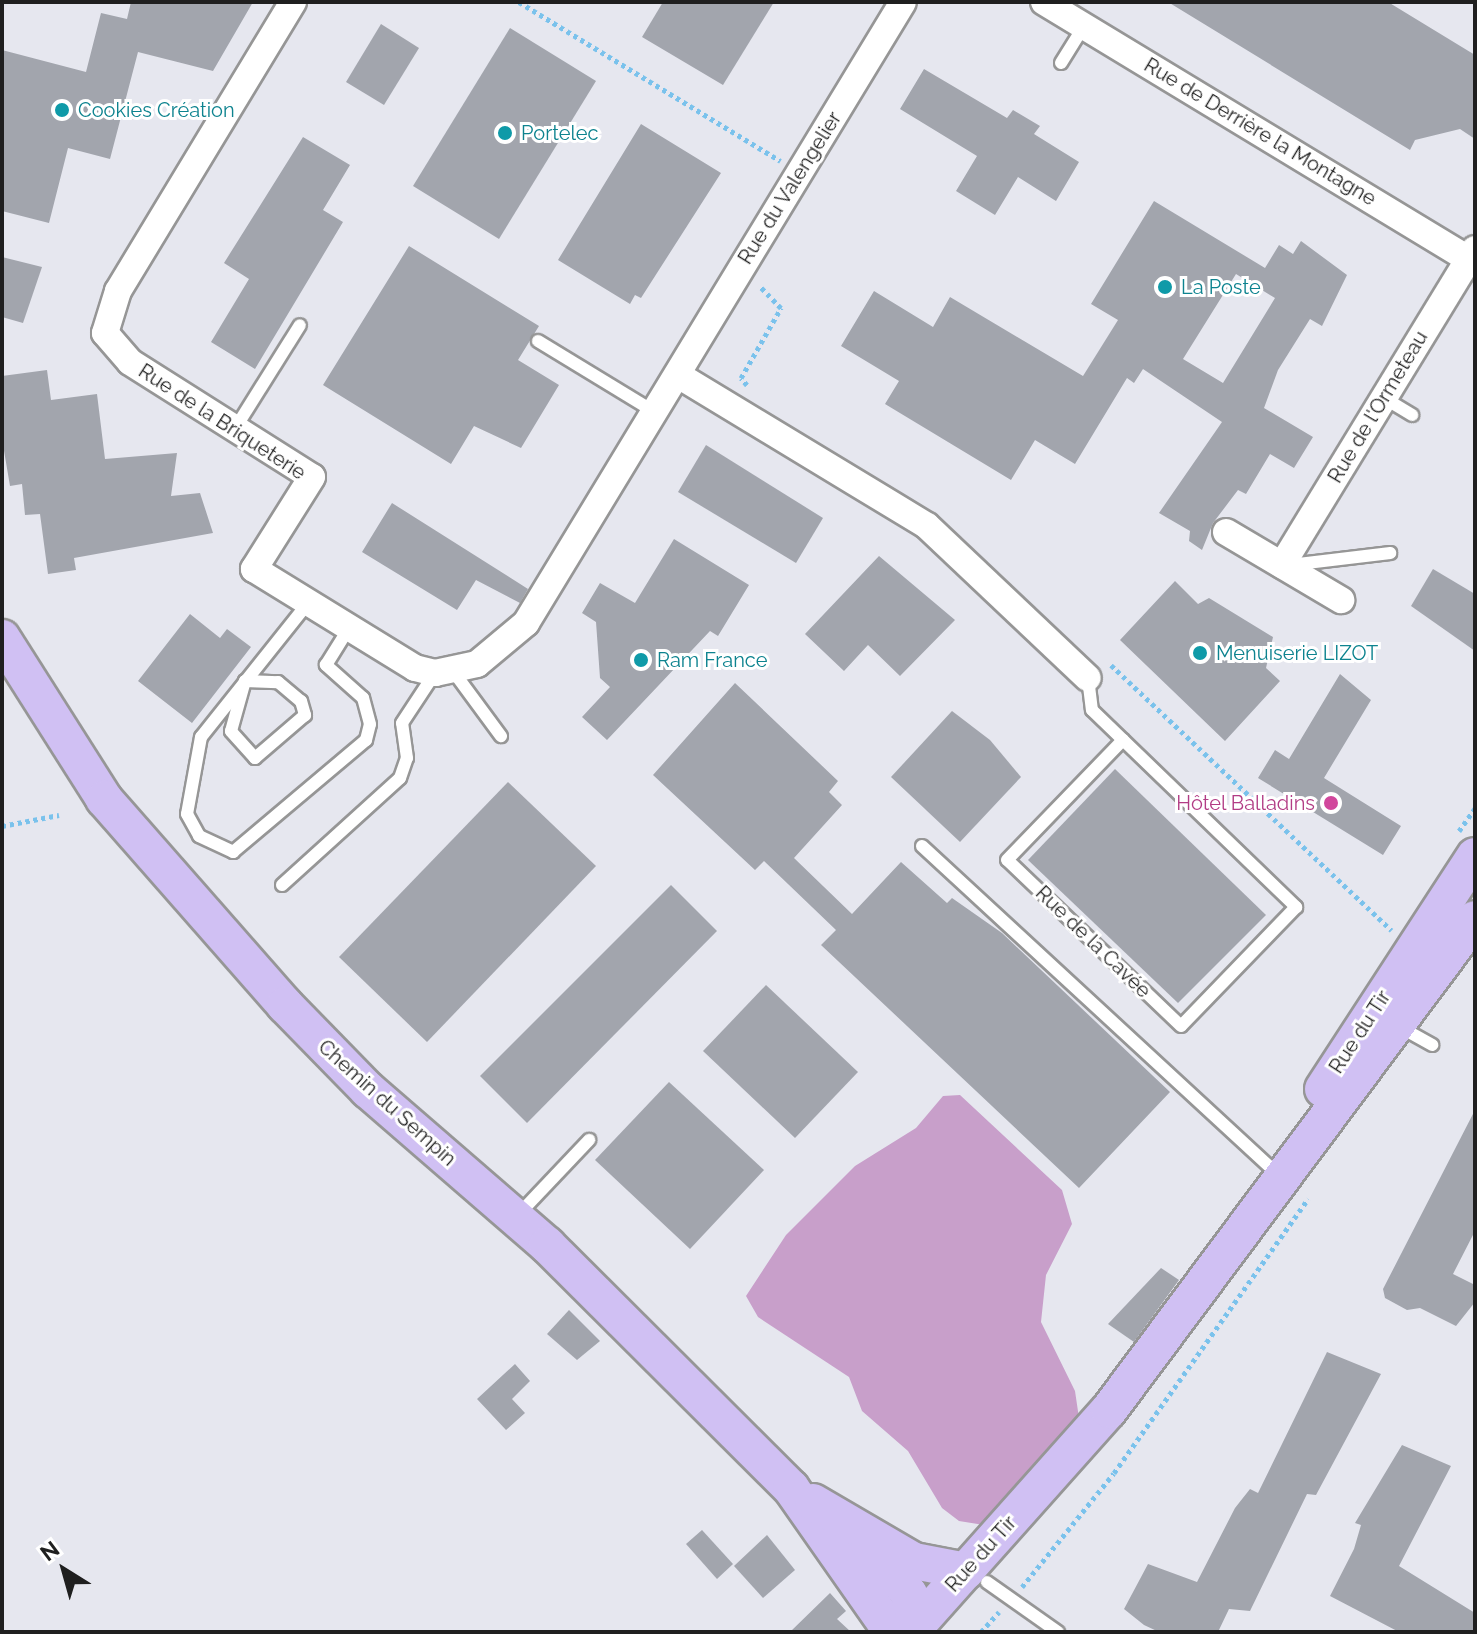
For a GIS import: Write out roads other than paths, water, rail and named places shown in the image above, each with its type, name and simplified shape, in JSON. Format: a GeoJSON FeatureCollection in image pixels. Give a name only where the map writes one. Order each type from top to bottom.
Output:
{"type":"FeatureCollection","features":[{"type":"Feature","properties":{"kind":"street","name":"Rue de la Briqueterie"},"geometry":{"type":"LineString","coordinates":[[293,2],[103,324],[110,344],[130,362],[312,477],[254,569],[349,628],[444,672]]}},
{"type":"Feature","properties":{"kind":"street","name":"Rue du Valengelier"},"geometry":{"type":"LineString","coordinates":[[678,375],[903,2]]}},
{"type":"Feature","properties":{"kind":"street","name":"Rue de Derrière la Montagne"},"geometry":{"type":"LineString","coordinates":[[1044,2],[1473,257]]}},
{"type":"Feature","properties":{"kind":"street","name":"Rue de l'Ormeteau"},"geometry":{"type":"LineString","coordinates":[[1282,565],[1473,257]]}},
{"type":"Feature","properties":{"kind":"street"},"geometry":{"type":"LineString","coordinates":[[444,672],[516,636],[678,375],[927,526],[1088,678]]}},
{"type":"Feature","properties":{"kind":"street"},"geometry":{"type":"LineString","coordinates":[[1226,532],[1341,600]]}},
{"type":"Feature","properties":{"kind":"street","name":"Chemin du Sempin"},"geometry":{"type":"LineString","coordinates":[[2,638],[63,740],[144,846],[337,1061],[517,1217],[791,1488],[917,1630]]}},
{"type":"Feature","properties":{"kind":"street","name":"Rue du Tir"},"geometry":{"type":"LineString","coordinates":[[917,1630],[977,1576],[1053,1479],[1251,1211],[1386,1018],[1475,856]]}},
{"type":"Feature","properties":{"kind":"street","name":"Rue du Tir"},"geometry":{"type":"LineString","coordinates":[[1251,1211],[1273,1170],[1386,1018],[1475,919]]}},
{"type":"Feature","properties":{"kind":"street","name":"Chemin du Sempin"},"geometry":{"type":"LineString","coordinates":[[791,1488],[861,1533],[914,1561],[977,1576]]}},
{"type":"Feature","properties":{"kind":"street","name":"Chemin du Sempin"},"geometry":{"type":"LineString","coordinates":[[861,1533],[909,1594],[917,1630]]}},
{"type":"Feature","properties":{"kind":"lane"},"geometry":{"type":"LineString","coordinates":[[1061,63],[1084,26]]}},
{"type":"Feature","properties":{"kind":"lane"},"geometry":{"type":"LineString","coordinates":[[236,427],[300,325]]}},
{"type":"Feature","properties":{"kind":"lane"},"geometry":{"type":"LineString","coordinates":[[538,341],[655,413]]}},
{"type":"Feature","properties":{"kind":"lane"},"geometry":{"type":"LineString","coordinates":[[1384,398],[1412,415]]}},
{"type":"Feature","properties":{"kind":"lane"},"geometry":{"type":"LineString","coordinates":[[1282,565],[1390,553]]}},
{"type":"Feature","properties":{"kind":"lane"},"geometry":{"type":"LineString","coordinates":[[308,603],[201,737],[188,788],[190,828],[226,852],[366,740],[370,724],[363,698],[326,665],[349,628]]}},
{"type":"Feature","properties":{"kind":"lane"},"geometry":{"type":"LineString","coordinates":[[282,885],[400,778],[407,758],[402,723],[444,672],[501,736]]}},
{"type":"Feature","properties":{"kind":"lane"},"geometry":{"type":"LineString","coordinates":[[1088,678],[1092,710],[1123,740]]}},
{"type":"Feature","properties":{"kind":"lane"},"geometry":{"type":"LineString","coordinates":[[245,681],[278,682],[301,701],[305,715],[255,758],[231,731],[245,681]]}},
{"type":"Feature","properties":{"kind":"lane","name":"Rue de la Cavée"},"geometry":{"type":"LineString","coordinates":[[1123,740],[1296,907],[1181,1026],[1007,860],[1123,740]]}},
{"type":"Feature","properties":{"kind":"lane"},"geometry":{"type":"LineString","coordinates":[[922,846],[1273,1170]]}},
{"type":"Feature","properties":{"kind":"lane"},"geometry":{"type":"LineString","coordinates":[[1386,1018],[1432,1045]]}},
{"type":"Feature","properties":{"kind":"lane"},"geometry":{"type":"LineString","coordinates":[[517,1217],[589,1140]]}},
{"type":"Feature","properties":{"kind":"lane"},"geometry":{"type":"LineString","coordinates":[[977,1576],[1058,1632]]}},
{"type":"Feature","properties":{"kind":"place","name":"Cookies Création"},"geometry":{"type":"Point","coordinates":[62,110]}},
{"type":"Feature","properties":{"kind":"place","name":"Portelec"},"geometry":{"type":"Point","coordinates":[505,133]}},
{"type":"Feature","properties":{"kind":"place","name":"La Poste"},"geometry":{"type":"Point","coordinates":[1165,287]}},
{"type":"Feature","properties":{"kind":"place","name":"Menuiserie LIZOT"},"geometry":{"type":"Point","coordinates":[1200,653]}},
{"type":"Feature","properties":{"kind":"place","name":"Ram France"},"geometry":{"type":"Point","coordinates":[641,660]}},
{"type":"Feature","properties":{"kind":"place","name":"Hôtel Balladins"},"geometry":{"type":"Point","coordinates":[1331,803]}}]}
